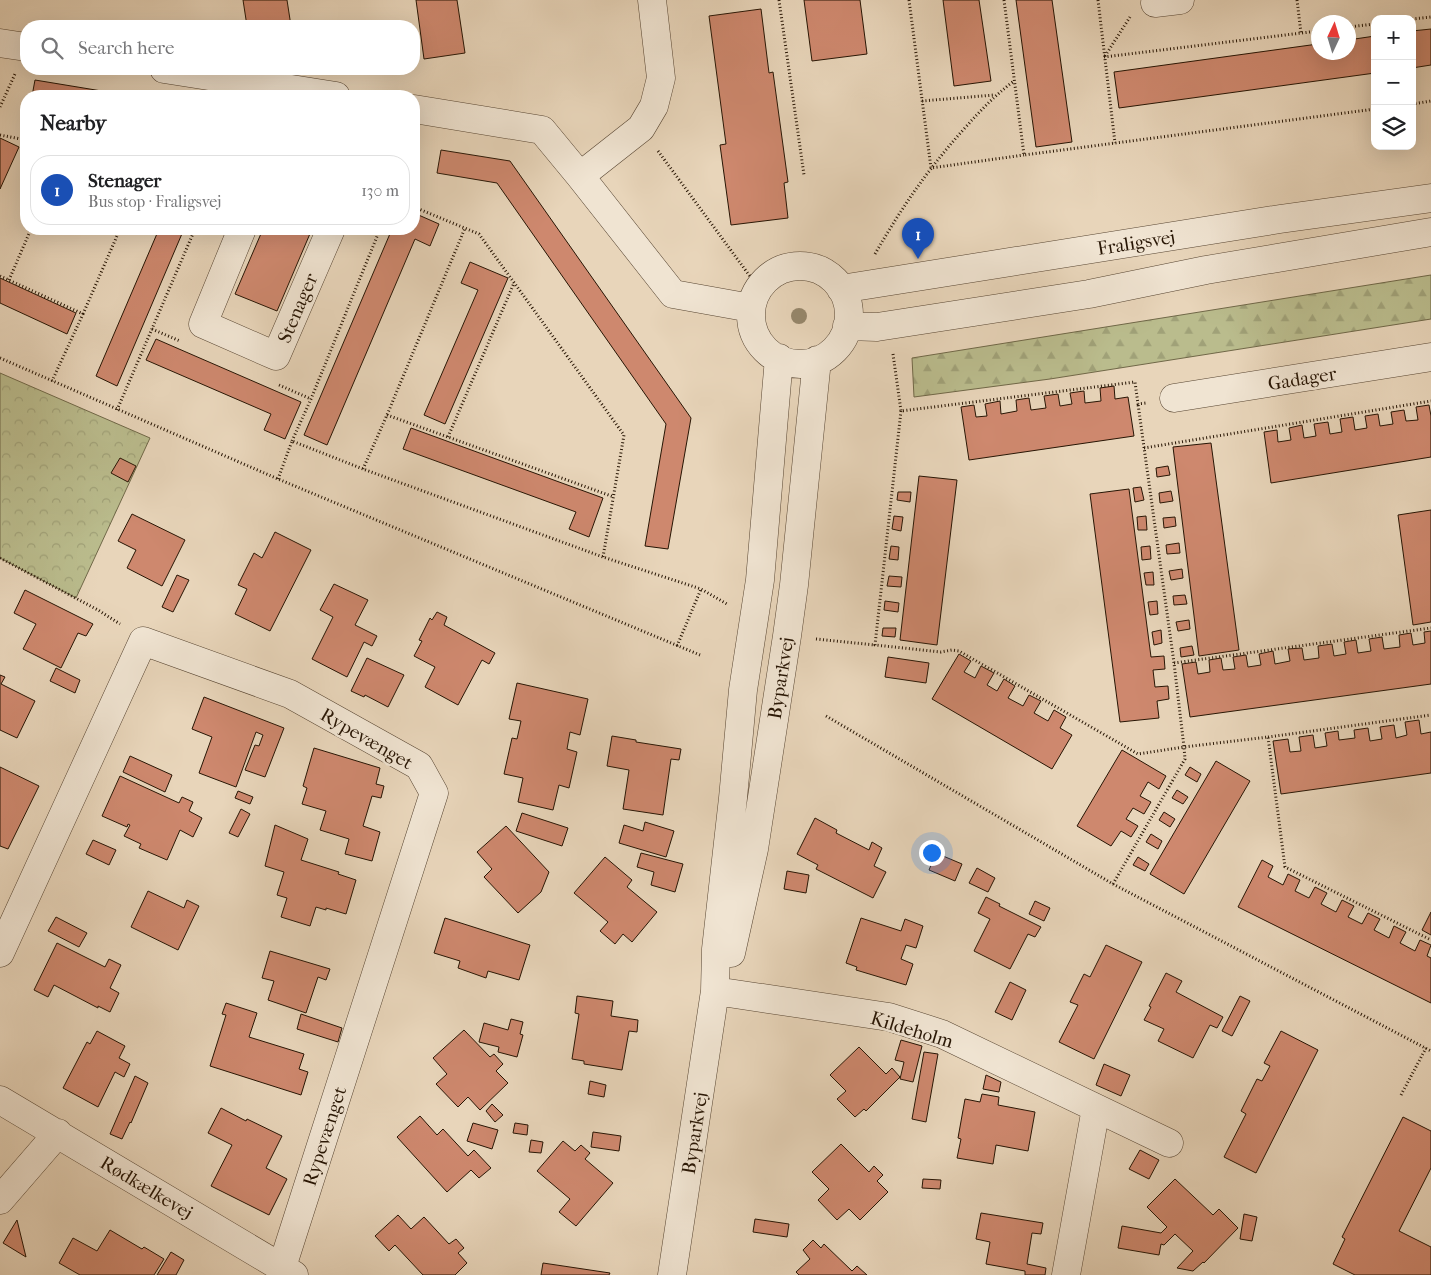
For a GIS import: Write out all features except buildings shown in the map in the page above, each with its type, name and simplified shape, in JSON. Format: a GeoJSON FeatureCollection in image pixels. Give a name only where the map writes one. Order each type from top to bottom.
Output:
{"type":"FeatureCollection","features":[{"type":"Feature","properties":{"kind":"street"},"geometry":{"type":"LineString","coordinates":[[580,176],[641,128],[654,106],[661,78],[654,0]]}},
{"type":"Feature","properties":{"kind":"street"},"geometry":{"type":"LineString","coordinates":[[0,42],[20,56]]}},
{"type":"Feature","properties":{"kind":"street"},"geometry":{"type":"LineString","coordinates":[[202,75],[297,90]]}},
{"type":"Feature","properties":{"kind":"street"},"geometry":{"type":"LineString","coordinates":[[420,110],[542,130],[673,294],[755,298]]}},
{"type":"Feature","properties":{"kind":"street","name":"Fraligsvej"},"geometry":{"type":"LineString","coordinates":[[841,289],[1280,219],[1431,198]]}},
{"type":"Feature","properties":{"kind":"street"},"geometry":{"type":"LineString","coordinates":[[847,326],[877,327],[1089,294],[1206,270],[1431,232]]}},
{"type":"Feature","properties":{"kind":"street","name":"Stenager"},"geometry":{"type":"LineString","coordinates":[[239,235],[202,324],[276,356],[328,235]]}},
{"type":"Feature","properties":{"kind":"street"},"geometry":{"type":"LineString","coordinates":[[794,266],[816,269],[826,273],[841,289],[848,307],[847,326],[843,337],[828,354],[817,360],[798,363],[778,358],[770,353],[757,338],[753,328],[755,298],[774,273],[794,266]]}},
{"type":"Feature","properties":{"kind":"street","name":"Gadager"},"geometry":{"type":"LineString","coordinates":[[1174,398],[1431,357]]}},
{"type":"Feature","properties":{"kind":"street","name":"Byparkvej"},"geometry":{"type":"LineString","coordinates":[[672,1275],[715,991],[716,949],[743,690],[760,580],[778,358]]}},
{"type":"Feature","properties":{"kind":"street","name":"Byparkvej"},"geometry":{"type":"LineString","coordinates":[[715,991],[730,960],[754,849],[794,586],[817,360]]}},
{"type":"Feature","properties":{"kind":"street"},"geometry":{"type":"LineString","coordinates":[[0,953],[143,641]]}},
{"type":"Feature","properties":{"kind":"street","name":"Rypevænget"},"geometry":{"type":"LineString","coordinates":[[143,641],[290,694],[419,766],[434,793],[288,1271]]}},
{"type":"Feature","properties":{"kind":"street","name":"Kildeholm"},"geometry":{"type":"LineString","coordinates":[[715,991],[889,1017],[942,1034],[1169,1143]]}},
{"type":"Feature","properties":{"kind":"street","name":"Rødkælkevej"},"geometry":{"type":"LineString","coordinates":[[0,1100],[288,1271]]}},
{"type":"Feature","properties":{"kind":"street"},"geometry":{"type":"LineString","coordinates":[[1066,1275],[1096,1108]]}},
{"type":"Feature","properties":{"kind":"street"},"geometry":{"type":"LineString","coordinates":[[0,1200],[58,1133]]}},
{"type":"Feature","properties":{"kind":"path"},"geometry":{"type":"LineString","coordinates":[[779,0],[804,175]]}},
{"type":"Feature","properties":{"kind":"path"},"geometry":{"type":"LineString","coordinates":[[909,0],[931,168]]}},
{"type":"Feature","properties":{"kind":"path"},"geometry":{"type":"LineString","coordinates":[[1004,0],[1024,155]]}},
{"type":"Feature","properties":{"kind":"path"},"geometry":{"type":"LineString","coordinates":[[1098,0],[1115,143]]}},
{"type":"Feature","properties":{"kind":"path"},"geometry":{"type":"LineString","coordinates":[[1297,0],[1301,33]]}},
{"type":"Feature","properties":{"kind":"path"},"geometry":{"type":"LineString","coordinates":[[1104,57],[1157,4]]}},
{"type":"Feature","properties":{"kind":"path"},"geometry":{"type":"LineString","coordinates":[[1416,19],[1431,17]]}},
{"type":"Feature","properties":{"kind":"path"},"geometry":{"type":"LineString","coordinates":[[1356,26],[1371,24]]}},
{"type":"Feature","properties":{"kind":"path"},"geometry":{"type":"LineString","coordinates":[[1104,57],[1311,32]]}},
{"type":"Feature","properties":{"kind":"path"},"geometry":{"type":"LineString","coordinates":[[0,107],[20,62]]}},
{"type":"Feature","properties":{"kind":"path"},"geometry":{"type":"LineString","coordinates":[[872,283],[870,270],[873,258],[898,213],[931,168],[995,95],[1014,81]]}},
{"type":"Feature","properties":{"kind":"path"},"geometry":{"type":"LineString","coordinates":[[922,101],[995,95]]}},
{"type":"Feature","properties":{"kind":"path"},"geometry":{"type":"LineString","coordinates":[[1416,103],[1431,101]]}},
{"type":"Feature","properties":{"kind":"path"},"geometry":{"type":"LineString","coordinates":[[931,168],[1371,110]]}},
{"type":"Feature","properties":{"kind":"path"},"geometry":{"type":"LineString","coordinates":[[641,128],[755,298]]}},
{"type":"Feature","properties":{"kind":"path"},"geometry":{"type":"LineString","coordinates":[[0,135],[20,139]]}},
{"type":"Feature","properties":{"kind":"path"},"geometry":{"type":"LineString","coordinates":[[420,209],[479,234],[624,434],[603,557]]}},
{"type":"Feature","properties":{"kind":"path"},"geometry":{"type":"LineString","coordinates":[[363,469],[465,228]]}},
{"type":"Feature","properties":{"kind":"path"},"geometry":{"type":"LineString","coordinates":[[8,280],[28,235]]}},
{"type":"Feature","properties":{"kind":"path"},"geometry":{"type":"LineString","coordinates":[[52,381],[117,235]]}},
{"type":"Feature","properties":{"kind":"path"},"geometry":{"type":"LineString","coordinates":[[117,410],[192,235]]}},
{"type":"Feature","properties":{"kind":"path"},"geometry":{"type":"LineString","coordinates":[[278,479],[378,235]]}},
{"type":"Feature","properties":{"kind":"path"},"geometry":{"type":"LineString","coordinates":[[0,276],[82,314]]}},
{"type":"Feature","properties":{"kind":"path"},"geometry":{"type":"LineString","coordinates":[[448,437],[514,282]]}},
{"type":"Feature","properties":{"kind":"path"},"geometry":{"type":"LineString","coordinates":[[875,645],[901,411],[895,357],[877,327]]}},
{"type":"Feature","properties":{"kind":"path"},"geometry":{"type":"LineString","coordinates":[[0,358],[278,479],[700,655]]}},
{"type":"Feature","properties":{"kind":"path"},"geometry":{"type":"LineString","coordinates":[[901,411],[1135,382],[1186,759],[1113,884]]}},
{"type":"Feature","properties":{"kind":"path"},"geometry":{"type":"LineString","coordinates":[[1138,404],[1174,398]]}},
{"type":"Feature","properties":{"kind":"path"},"geometry":{"type":"LineString","coordinates":[[1144,448],[1431,401]]}},
{"type":"Feature","properties":{"kind":"path"},"geometry":{"type":"LineString","coordinates":[[387,415],[614,497]]}},
{"type":"Feature","properties":{"kind":"path"},"geometry":{"type":"LineString","coordinates":[[292,441],[603,557],[701,589],[754,620]]}},
{"type":"Feature","properties":{"kind":"path"},"geometry":{"type":"LineString","coordinates":[[0,558],[98,610],[143,641]]}},
{"type":"Feature","properties":{"kind":"path"},"geometry":{"type":"LineString","coordinates":[[677,646],[701,589]]}},
{"type":"Feature","properties":{"kind":"path"},"geometry":{"type":"LineString","coordinates":[[1174,663],[1431,628]]}},
{"type":"Feature","properties":{"kind":"path"},"geometry":{"type":"LineString","coordinates":[[787,636],[942,652],[959,650],[1138,754],[1431,715]]}},
{"type":"Feature","properties":{"kind":"path"},"geometry":{"type":"LineString","coordinates":[[826,716],[1113,884],[1431,1051]]}},
{"type":"Feature","properties":{"kind":"path"},"geometry":{"type":"LineString","coordinates":[[1268,736],[1285,867],[1431,940]]}},
{"type":"Feature","properties":{"kind":"path"},"geometry":{"type":"LineString","coordinates":[[1401,1095],[1426,1048]]}},
{"type":"Feature","properties":{"kind":"green space"},"geometry":{"type":"Polygon","coordinates":[[[1431,275],[1431,319],[1050,379],[914,397],[912,358],[1431,275]]]}},
{"type":"Feature","properties":{"kind":"green space"},"geometry":{"type":"Polygon","coordinates":[[[0,373],[150,438],[76,598],[0,558],[0,373]]]}},
{"type":"Feature","properties":{"kind":"place","name":"Stenager"},"geometry":{"type":"Point","coordinates":[918,259]}}]}
